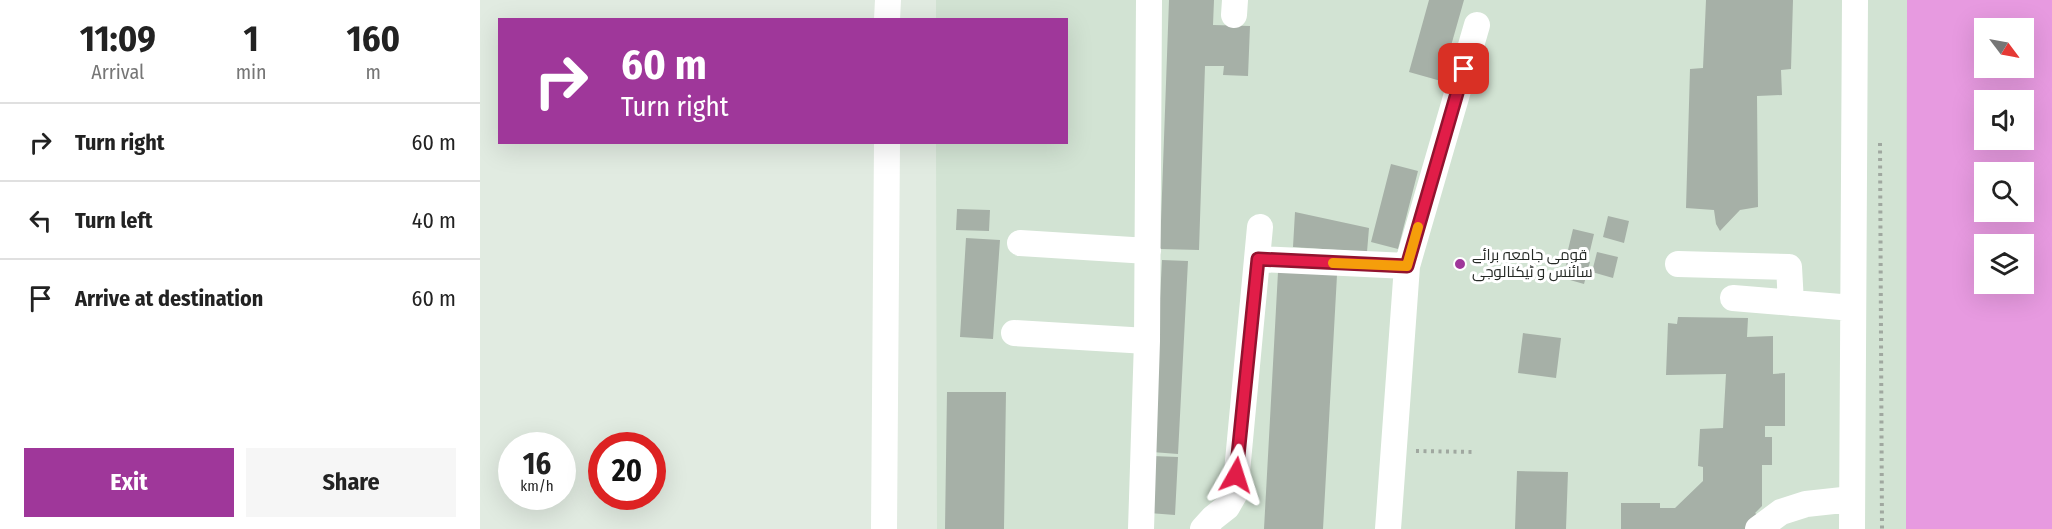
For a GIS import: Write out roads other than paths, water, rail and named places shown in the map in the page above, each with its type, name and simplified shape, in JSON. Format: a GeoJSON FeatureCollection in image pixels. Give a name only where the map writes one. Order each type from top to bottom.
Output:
{"type":"FeatureCollection","features":[{"type":"Feature","properties":{"kind":"street"},"geometry":{"type":"LineString","coordinates":[[887,18],[888,0]]}},
{"type":"Feature","properties":{"kind":"street"},"geometry":{"type":"LineString","coordinates":[[1141,529],[1147,341],[1149,0]]}},
{"type":"Feature","properties":{"kind":"street"},"geometry":{"type":"LineString","coordinates":[[1852,529],[1855,0]]}},
{"type":"Feature","properties":{"kind":"street"},"geometry":{"type":"LineString","coordinates":[[1388,529],[1407,266],[1477,25]]}},
{"type":"Feature","properties":{"kind":"street"},"geometry":{"type":"LineString","coordinates":[[884,529],[887,144]]}},
{"type":"Feature","properties":{"kind":"street"},"geometry":{"type":"LineString","coordinates":[[1203,529],[1227,507],[1235,493],[1260,227]]}},
{"type":"Feature","properties":{"kind":"street"},"geometry":{"type":"LineString","coordinates":[[1020,243],[1148,252]]}},
{"type":"Feature","properties":{"kind":"street"},"geometry":{"type":"LineString","coordinates":[[1258,259],[1407,266]]}},
{"type":"Feature","properties":{"kind":"street"},"geometry":{"type":"LineString","coordinates":[[1678,264],[1789,267],[1791,303]]}},
{"type":"Feature","properties":{"kind":"street"},"geometry":{"type":"LineString","coordinates":[[1733,298],[1853,308]]}},
{"type":"Feature","properties":{"kind":"street"},"geometry":{"type":"LineString","coordinates":[[1014,333],[1147,341]]}},
{"type":"Feature","properties":{"kind":"street"},"geometry":{"type":"LineString","coordinates":[[1758,529],[1780,512],[1806,504],[1852,499]]}},
{"type":"Feature","properties":{"kind":"place","name":"قومی جامعہ برائے سائنس و ٹیکنالوجی"},"geometry":{"type":"Point","coordinates":[1460,264]}}]}
